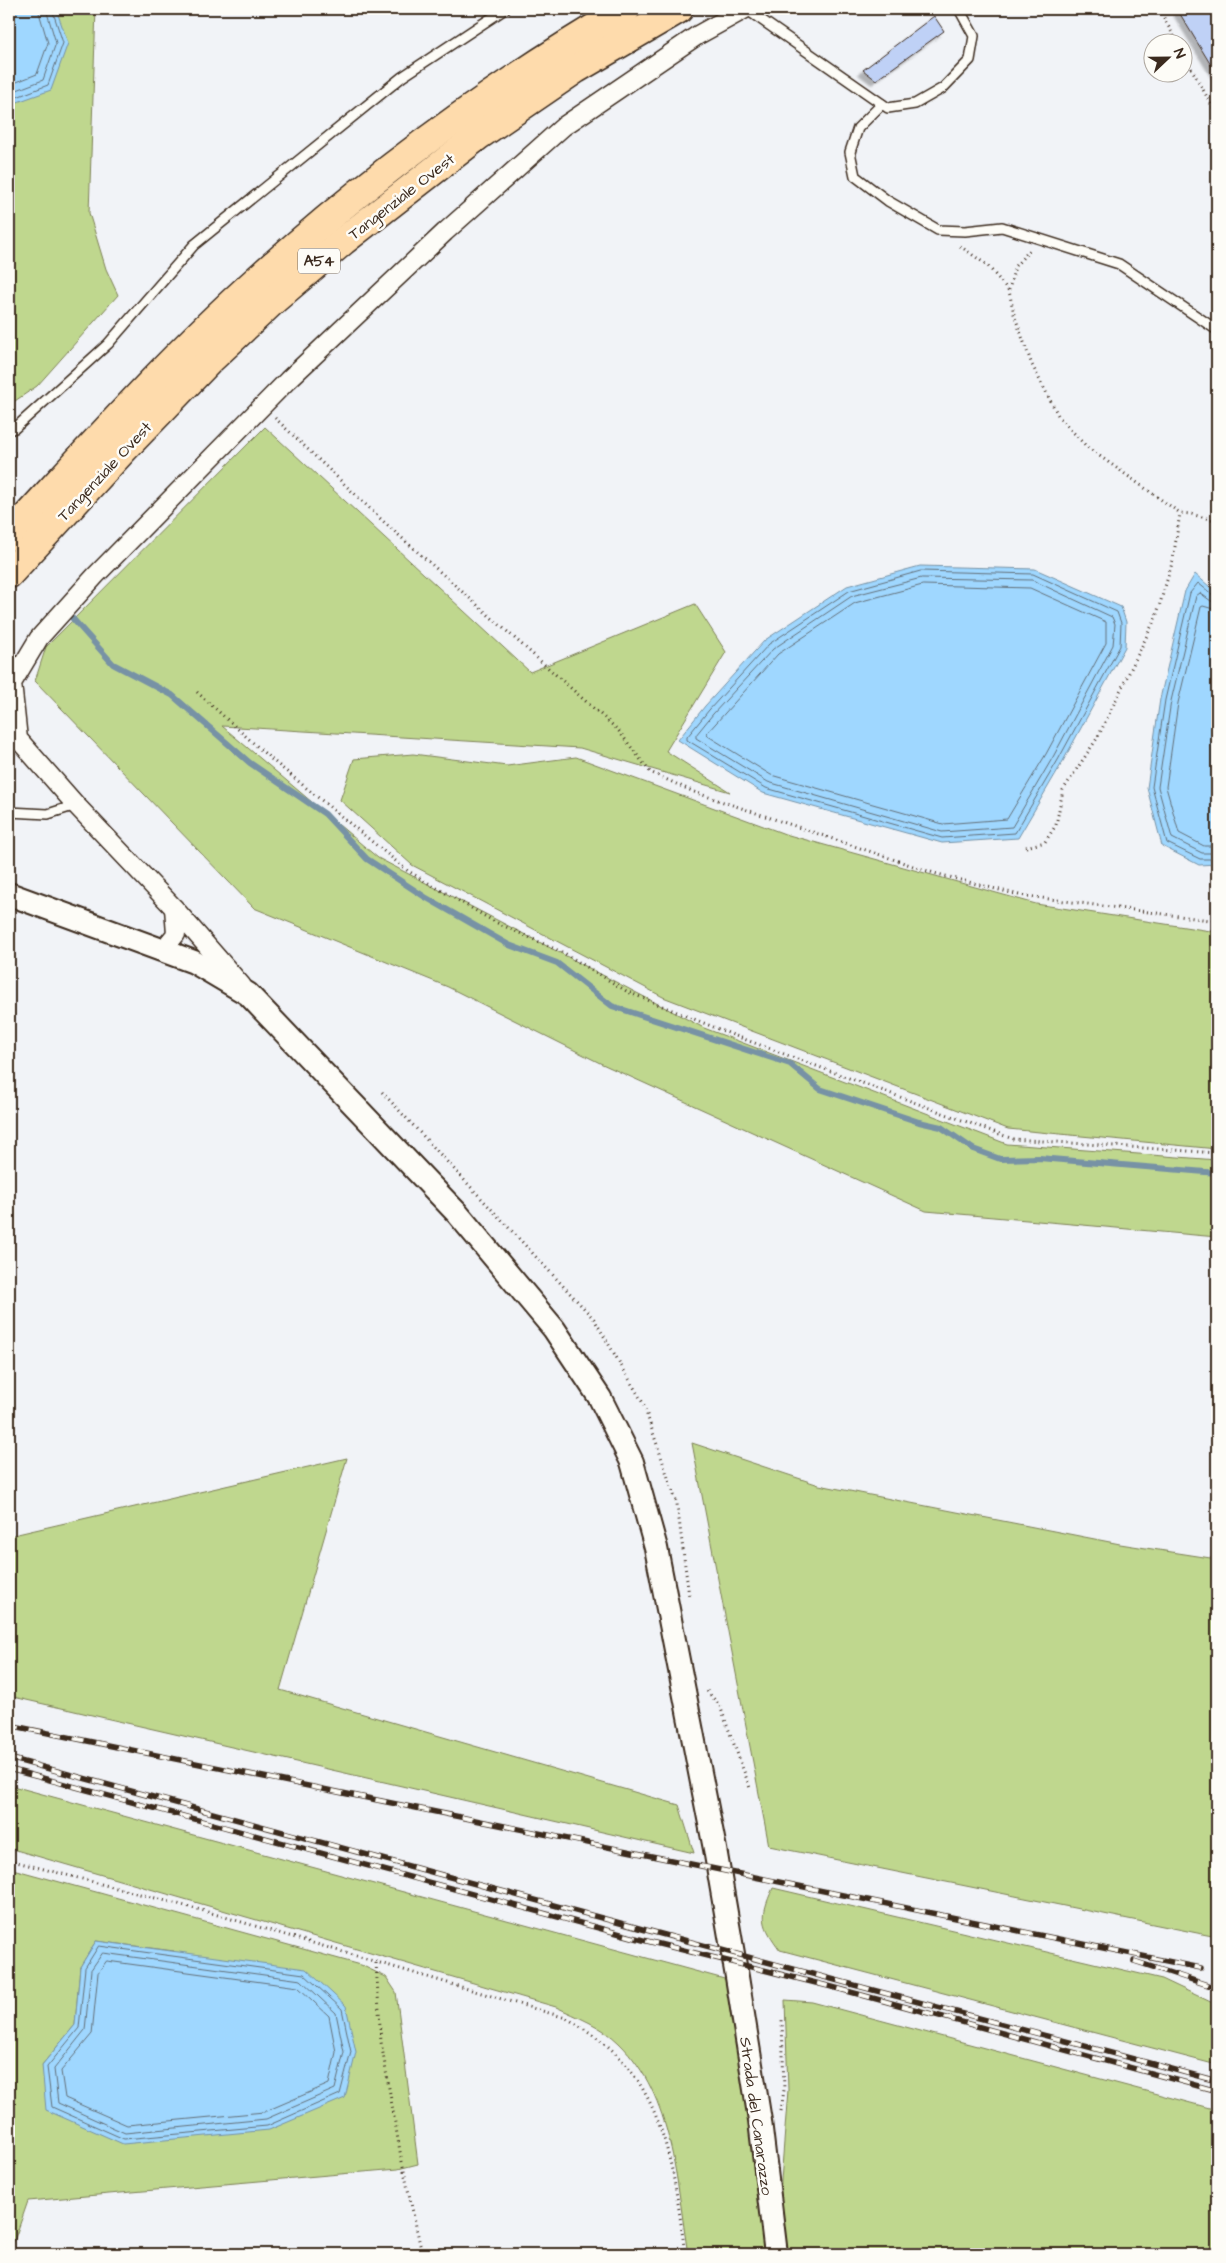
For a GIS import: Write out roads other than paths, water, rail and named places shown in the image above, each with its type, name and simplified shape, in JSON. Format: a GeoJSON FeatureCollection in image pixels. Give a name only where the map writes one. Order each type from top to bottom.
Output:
{"type":"FeatureCollection","features":[{"type":"Feature","properties":{"kind":"highway","name":"Tangenziale Ovest"},"geometry":{"type":"LineString","coordinates":[[9,536],[135,400],[259,278],[404,158],[580,36],[626,9]]}},
{"type":"Feature","properties":{"kind":"highway","name":"Tangenziale Ovest"},"geometry":{"type":"LineString","coordinates":[[9,574],[124,449],[210,360],[275,299],[343,241],[478,136],[576,69],[679,9]]}},
{"type":"Feature","properties":{"kind":"street"},"geometry":{"type":"LineString","coordinates":[[248,994],[174,908],[76,805],[18,739],[12,683],[40,638],[96,575],[262,406],[438,239],[564,126],[698,35],[746,9]]}},
{"type":"Feature","properties":{"kind":"street","name":"Strada del Canarazzo"},"geometry":{"type":"LineString","coordinates":[[9,894],[194,962],[248,994],[457,1213],[554,1329],[600,1398],[632,1462],[656,1548],[715,1849],[737,1978],[760,2121],[776,2254]]}},
{"type":"Feature","properties":{"kind":"street"},"geometry":{"type":"LineString","coordinates":[[162,951],[176,934],[174,908]]}},
{"type":"Feature","properties":{"kind":"lane"},"geometry":{"type":"LineString","coordinates":[[9,430],[14,428],[108,344],[194,245],[402,77],[505,9]]}},
{"type":"Feature","properties":{"kind":"lane"},"geometry":{"type":"LineString","coordinates":[[746,9],[888,108],[915,104],[943,88],[970,60],[974,36],[959,9]]}},
{"type":"Feature","properties":{"kind":"lane"},"geometry":{"type":"LineString","coordinates":[[882,104],[858,128],[850,152],[855,176],[888,201],[938,230],[965,231],[1002,227],[1119,264],[1217,330]]}},
{"type":"Feature","properties":{"kind":"lane"},"geometry":{"type":"LineString","coordinates":[[9,812],[48,814],[76,805]]}},
{"type":"Feature","properties":{"kind":"water"},"geometry":{"type":"Polygon","coordinates":[[[9,9],[56,9],[68,43],[51,90],[9,105],[9,9]]]}},
{"type":"Feature","properties":{"kind":"water"},"geometry":{"type":"Polygon","coordinates":[[[920,566],[1035,569],[1121,607],[1126,622],[1125,647],[1062,763],[1018,838],[942,843],[763,793],[678,740],[705,706],[765,640],[847,586],[920,566]]]}},
{"type":"Feature","properties":{"kind":"water"},"geometry":{"type":"Polygon","coordinates":[[[1195,574],[1217,593],[1217,864],[1199,865],[1162,846],[1147,788],[1160,699],[1185,591],[1195,574]]]}},
{"type":"Feature","properties":{"kind":"water"},"geometry":{"type":"Polygon","coordinates":[[[96,1941],[306,1969],[346,2006],[356,2052],[345,2098],[269,2130],[123,2144],[46,2110],[42,2065],[75,2025],[80,1967],[96,1941]]]}},
{"type":"Feature","properties":{"kind":"waterway"},"geometry":{"type":"LineString","coordinates":[[73,619],[113,664],[172,695],[250,763],[325,814],[367,859],[425,897],[509,945],[557,963],[612,1006],[790,1064],[820,1089],[919,1122],[941,1127],[973,1149],[1000,1159],[1039,1158],[1217,1173]]}},
{"type":"Feature","properties":{"kind":"railway"},"geometry":{"type":"LineString","coordinates":[[9,1725],[1201,1968]]}},
{"type":"Feature","properties":{"kind":"railway"},"geometry":{"type":"LineString","coordinates":[[9,1758],[646,1930],[1217,2081]]}},
{"type":"Feature","properties":{"kind":"railway"},"geometry":{"type":"LineString","coordinates":[[9,1769],[643,1940],[832,1987],[1217,2091]]}},
{"type":"Feature","properties":{"kind":"railway"},"geometry":{"type":"LineString","coordinates":[[1134,1961],[1217,1988]]}}]}
